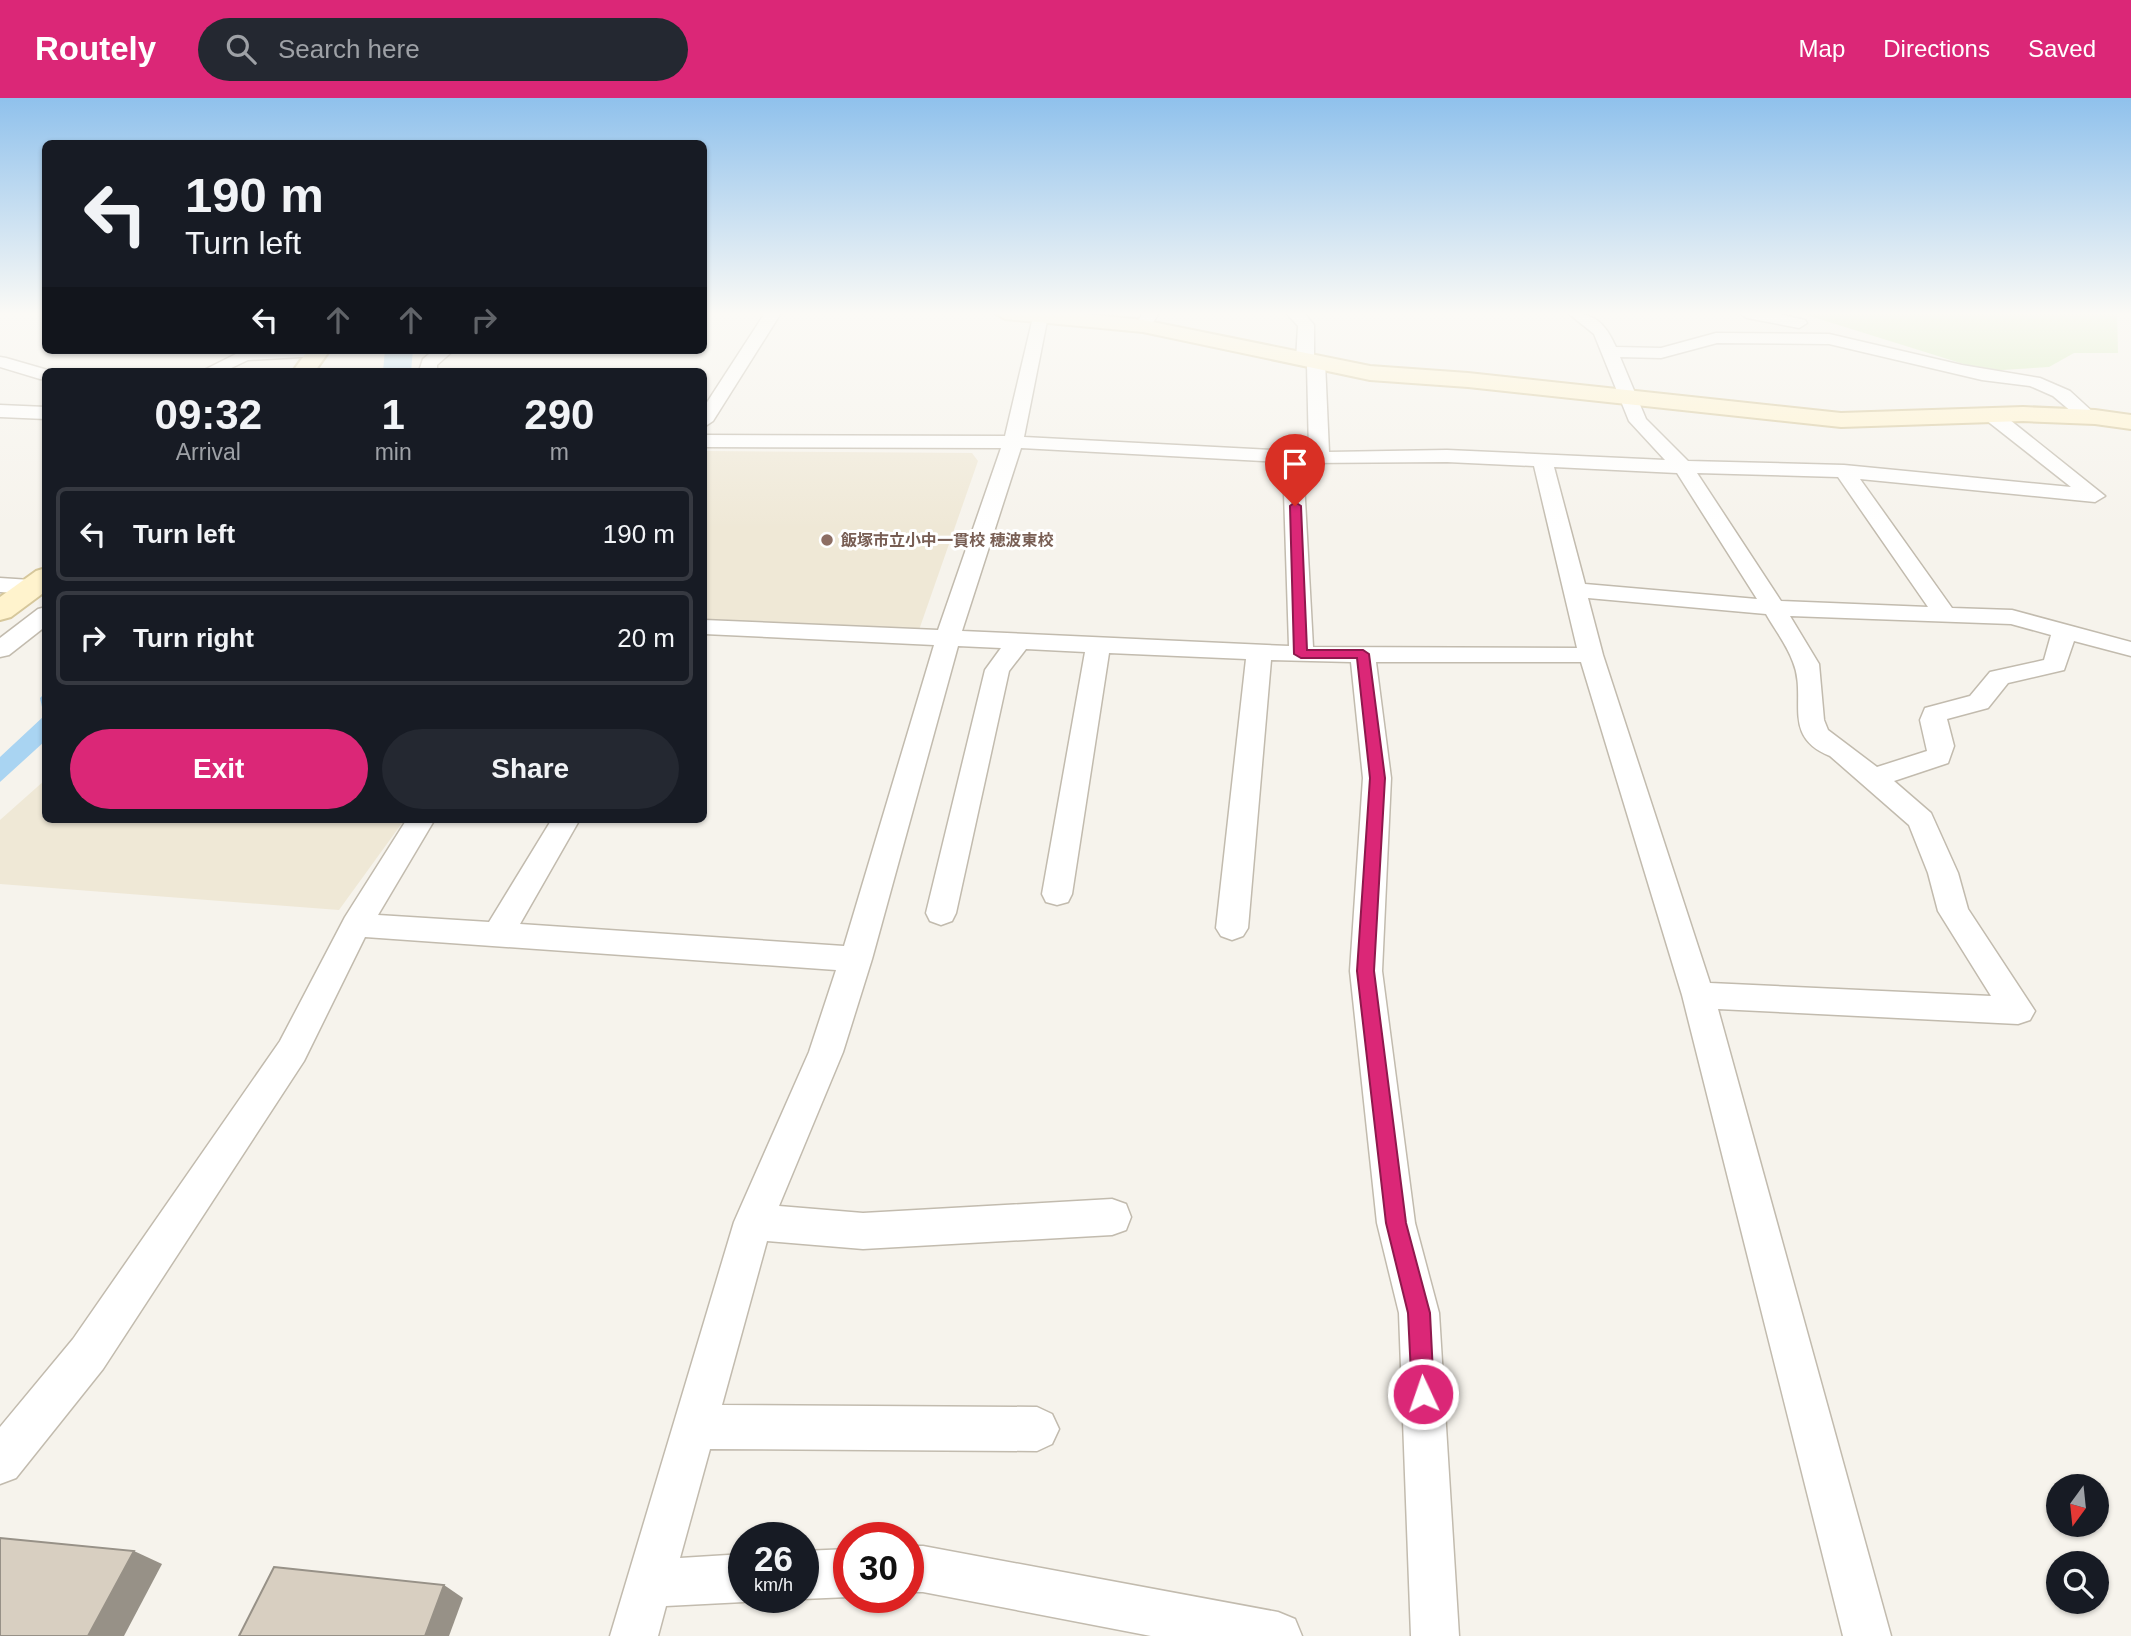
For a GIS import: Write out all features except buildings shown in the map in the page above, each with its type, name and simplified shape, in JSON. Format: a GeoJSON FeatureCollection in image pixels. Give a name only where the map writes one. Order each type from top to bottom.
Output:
{"type":"FeatureCollection","features":[{"type":"Feature","properties":{"kind":"street"},"geometry":{"type":"LineString","coordinates":[[707,416],[727,385]]}},
{"type":"Feature","properties":{"kind":"street"},"geometry":{"type":"LineString","coordinates":[[634,1636],[753,1222],[826,1052],[856,959],[948,637],[1013,442],[1025,385]]}},
{"type":"Feature","properties":{"kind":"street"},"geometry":{"type":"LineString","coordinates":[[1312,385],[1319,458]]}},
{"type":"Feature","properties":{"kind":"street"},"geometry":{"type":"LineString","coordinates":[[1503,385],[1841,420],[1897,422],[2086,414],[2131,422]]}},
{"type":"Feature","properties":{"kind":"street"},"geometry":{"type":"LineString","coordinates":[[1624,385],[1638,421],[1683,467],[1807,664],[1811,720],[1816,733],[1825,744],[1840,750],[1921,820],[1942,873],[1953,911],[2018,1011],[1698,995]]}},
{"type":"Feature","properties":{"kind":"street"},"geometry":{"type":"LineString","coordinates":[[2040,385],[2055,390],[2086,414]]}},
{"type":"Feature","properties":{"kind":"street"},"geometry":{"type":"LineString","coordinates":[[0,411],[36,413]]}},
{"type":"Feature","properties":{"kind":"street"},"geometry":{"type":"LineString","coordinates":[[707,441],[1013,442],[1319,458],[1447,456],[1844,471],[2095,496],[1993,416]]}},
{"type":"Feature","properties":{"kind":"street"},"geometry":{"type":"LineString","coordinates":[[1293,456],[1301,654]]}},
{"type":"Feature","properties":{"kind":"street"},"geometry":{"type":"LineString","coordinates":[[1542,460],[1577,590],[1591,655],[1698,995],[1867,1636]]}},
{"type":"Feature","properties":{"kind":"street"},"geometry":{"type":"LineString","coordinates":[[1844,471],[1944,613]]}},
{"type":"Feature","properties":{"kind":"street"},"geometry":{"type":"LineString","coordinates":[[0,585],[38,582]]}},
{"type":"Feature","properties":{"kind":"street"},"geometry":{"type":"LineString","coordinates":[[0,611],[38,582]]}},
{"type":"Feature","properties":{"kind":"street"},"geometry":{"type":"LineString","coordinates":[[1577,590],[1774,608],[2012,617],[2131,649]]}},
{"type":"Feature","properties":{"kind":"street"},"geometry":{"type":"LineString","coordinates":[[0,650],[42,617]]}},
{"type":"Feature","properties":{"kind":"street"},"geometry":{"type":"LineString","coordinates":[[707,627],[1301,654],[1591,655]]}},
{"type":"Feature","properties":{"kind":"street"},"geometry":{"type":"LineString","coordinates":[[1874,779],[1907,765],[1938,757],[1942,746],[1933,721],[1934,714],[1972,706],[1986,696],[1986,690],[1999,677],[2055,665],[2064,633]]}},
{"type":"Feature","properties":{"kind":"street"},"geometry":{"type":"LineString","coordinates":[[941,913],[997,670],[1019,641]]}},
{"type":"Feature","properties":{"kind":"street"},"geometry":{"type":"LineString","coordinates":[[1057,894],[1098,646]]}},
{"type":"Feature","properties":{"kind":"street"},"geometry":{"type":"LineString","coordinates":[[1232,928],[1259,652]]}},
{"type":"Feature","properties":{"kind":"street"},"geometry":{"type":"LineString","coordinates":[[1363,654],[1377,778],[1366,971],[1396,1223],[1419,1313],[1435,1636]]}},
{"type":"Feature","properties":{"kind":"street"},"geometry":{"type":"LineString","coordinates":[[0,1462],[88,1354],[292,1051],[356,925],[419,823]]}},
{"type":"Feature","properties":{"kind":"street"},"geometry":{"type":"LineString","coordinates":[[499,933],[564,823]]}},
{"type":"Feature","properties":{"kind":"street"},"geometry":{"type":"LineString","coordinates":[[356,925],[856,959]]}},
{"type":"Feature","properties":{"kind":"street"},"geometry":{"type":"LineString","coordinates":[[753,1222],[863,1231],[1112,1217]]}},
{"type":"Feature","properties":{"kind":"street"},"geometry":{"type":"LineString","coordinates":[[693,1427],[1037,1429]]}},
{"type":"Feature","properties":{"kind":"street"},"geometry":{"type":"LineString","coordinates":[[924,1569],[1278,1636]]}},
{"type":"Feature","properties":{"kind":"street"},"geometry":{"type":"LineString","coordinates":[[648,1584],[728,1579]]}},
{"type":"Feature","properties":{"kind":"shaded area","name":"飯塚市立小中一貫校 穂波東校"},"geometry":{"type":"Polygon","coordinates":[[[707,451],[972,453],[978,461],[919,630],[707,620],[707,451]]]}},
{"type":"Feature","properties":{"kind":"shaded area"},"geometry":{"type":"Polygon","coordinates":[[[42,783],[42,823],[402,823],[339,910],[0,884],[0,820],[42,783]]]}},
{"type":"Feature","properties":{"kind":"water"},"geometry":{"type":"Polygon","coordinates":[[[42,718],[42,744],[0,782],[0,757],[42,718]]]}},
{"type":"Feature","properties":{"kind":"place","name":"飯塚市立小中一貫校 穂波東校"},"geometry":{"type":"Point","coordinates":[827,540]}},
{"type":"Feature","properties":{"kind":"route"},"geometry":{"type":"LineString","coordinates":[[1295,506],[1301,654],[1363,654],[1377,778],[1366,971],[1396,1223],[1419,1313],[1423,1394]]}}]}
